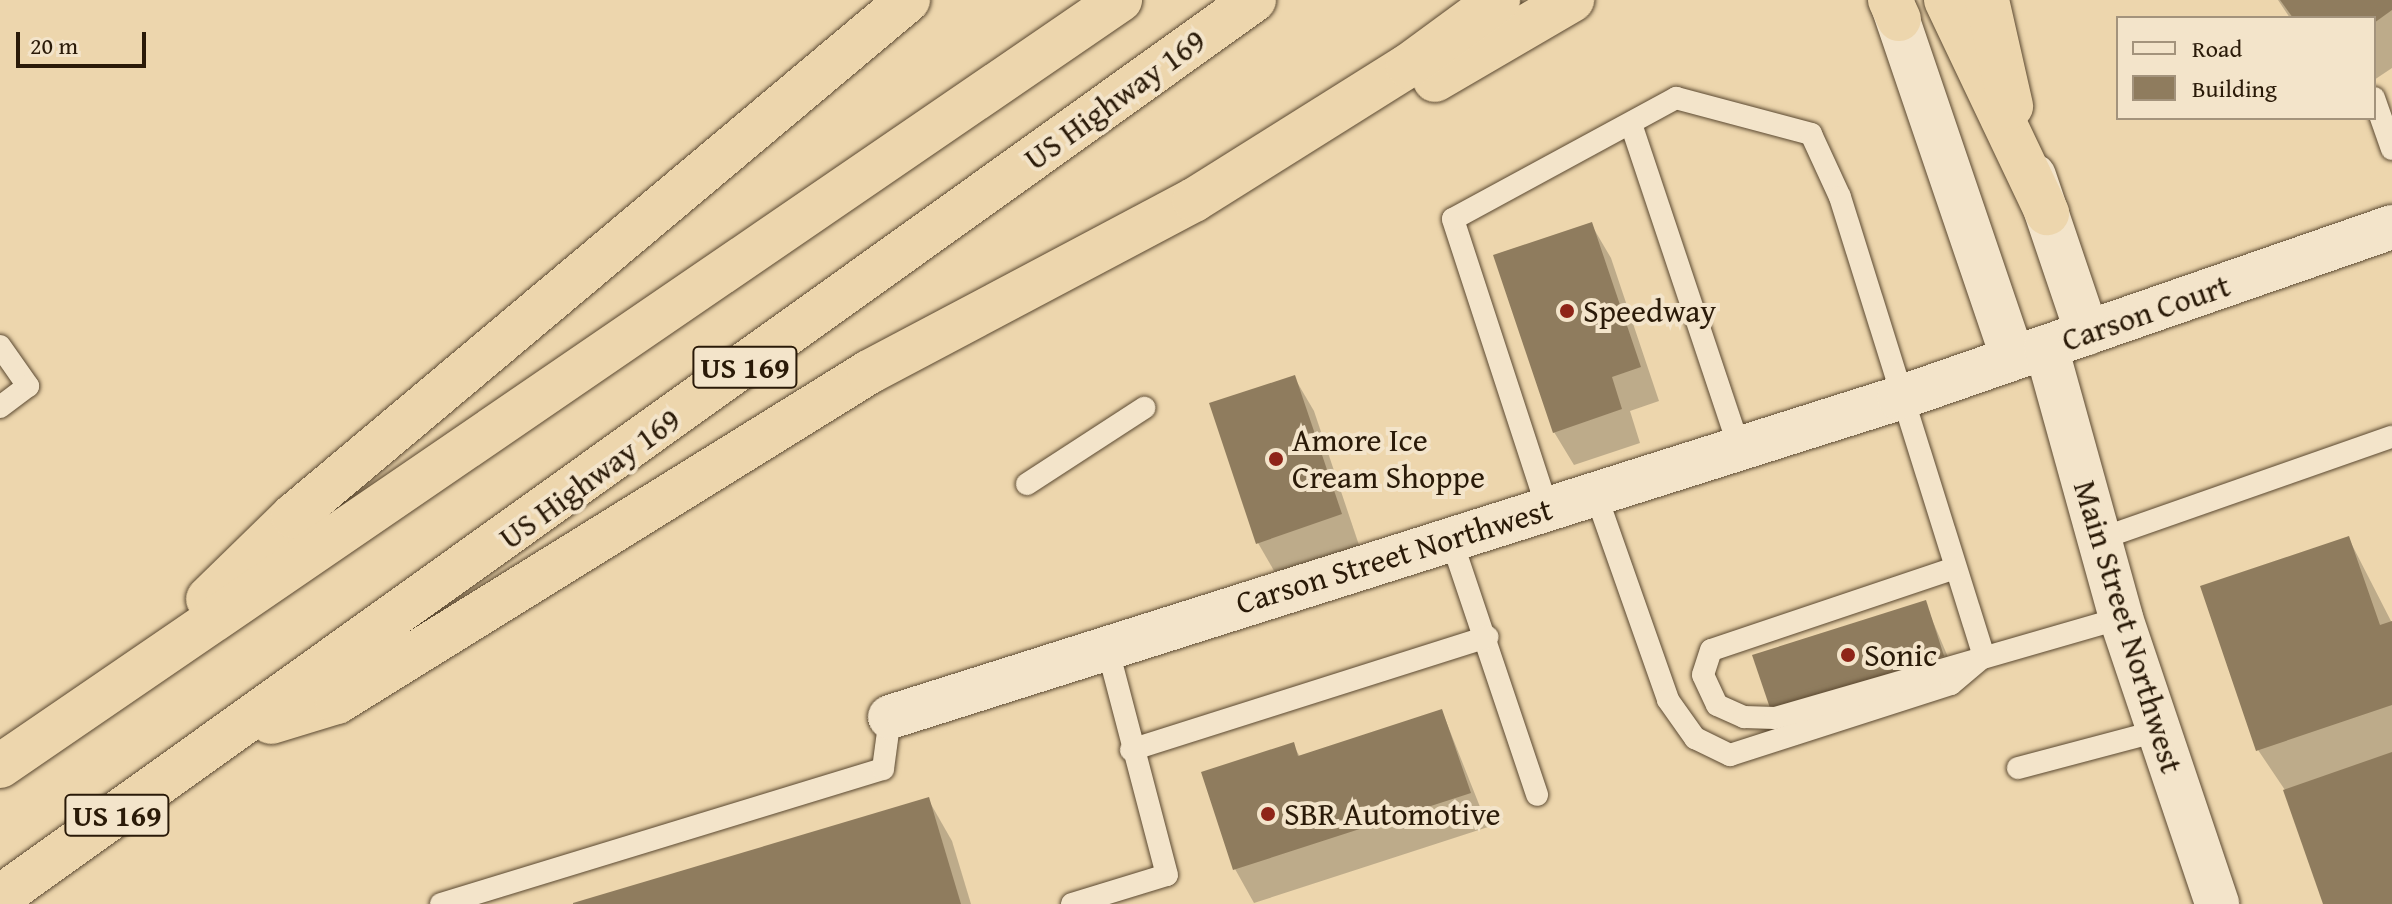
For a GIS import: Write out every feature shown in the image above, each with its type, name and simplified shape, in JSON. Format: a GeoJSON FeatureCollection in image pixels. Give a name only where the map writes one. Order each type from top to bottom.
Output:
{"type":"FeatureCollection","features":[{"type":"Feature","properties":{"kind":"highway"},"geometry":{"type":"LineString","coordinates":[[132,673],[293,516],[908,0]]}},
{"type":"Feature","properties":{"kind":"highway","name":"US 169"},"geometry":{"type":"LineString","coordinates":[[0,766],[132,673],[528,411],[1120,0]]}},
{"type":"Feature","properties":{"kind":"highway","name":"US Highway 169"},"geometry":{"type":"LineString","coordinates":[[0,897],[234,733],[1254,0]]}},
{"type":"Feature","properties":{"kind":"highway"},"geometry":{"type":"LineString","coordinates":[[234,733],[337,702],[869,372],[1194,200],[1408,66],[1498,0]]}},
{"type":"Feature","properties":{"kind":"highway"},"geometry":{"type":"LineString","coordinates":[[1194,200],[1261,176],[1572,0]]}},
{"type":"Feature","properties":{"kind":"highway"},"geometry":{"type":"LineString","coordinates":[[1946,0],[2047,213]]}},
{"type":"Feature","properties":{"kind":"highway"},"geometry":{"type":"LineString","coordinates":[[1987,0],[2013,117]]}},
{"type":"Feature","properties":{"kind":"street","name":"Main Street Northwest"},"geometry":{"type":"LineString","coordinates":[[1970,0],[2047,213],[2049,346]]}},
{"type":"Feature","properties":{"kind":"street","name":"Main Street Northwest"},"geometry":{"type":"LineString","coordinates":[[1893,6],[2049,346],[2121,618],[2217,904]]}},
{"type":"Feature","properties":{"kind":"street","name":"Carson Court"},"geometry":{"type":"LineString","coordinates":[[1899,398],[2392,227]]}},
{"type":"Feature","properties":{"kind":"street","name":"Carson Street Northwest"},"geometry":{"type":"LineString","coordinates":[[890,717],[1450,536],[1596,495],[1899,398]]}},
{"type":"Feature","properties":{"kind":"lane"},"geometry":{"type":"LineString","coordinates":[[1547,507],[1453,219],[1676,98],[1811,134],[1840,197],[1899,398],[1984,657]]}},
{"type":"Feature","properties":{"kind":"lane"},"geometry":{"type":"LineString","coordinates":[[2376,104],[2392,149]]}},
{"type":"Feature","properties":{"kind":"lane"},"geometry":{"type":"LineString","coordinates":[[1631,124],[1739,447]]}},
{"type":"Feature","properties":{"kind":"lane"},"geometry":{"type":"LineString","coordinates":[[0,346],[28,386],[0,407]]}},
{"type":"Feature","properties":{"kind":"lane"},"geometry":{"type":"LineString","coordinates":[[1027,484],[1144,408]]}},
{"type":"Feature","properties":{"kind":"lane"},"geometry":{"type":"LineString","coordinates":[[2100,539],[2392,437]]}},
{"type":"Feature","properties":{"kind":"lane"},"geometry":{"type":"LineString","coordinates":[[1596,495],[1668,700],[1695,738],[1730,755],[1951,684],[1984,657]]}},
{"type":"Feature","properties":{"kind":"lane"},"geometry":{"type":"LineString","coordinates":[[1450,536],[1487,637],[1537,795]]}},
{"type":"Feature","properties":{"kind":"lane"},"geometry":{"type":"LineString","coordinates":[[1955,568],[1735,638],[1711,650],[1703,675],[1717,705],[1744,717],[1775,718],[2121,618]]}},
{"type":"Feature","properties":{"kind":"lane"},"geometry":{"type":"LineString","coordinates":[[1131,750],[1487,637]]}},
{"type":"Feature","properties":{"kind":"lane"},"geometry":{"type":"LineString","coordinates":[[1072,904],[1167,875],[1131,750],[1107,646]]}},
{"type":"Feature","properties":{"kind":"lane"},"geometry":{"type":"LineString","coordinates":[[441,904],[883,769],[890,717]]}},
{"type":"Feature","properties":{"kind":"lane"},"geometry":{"type":"LineString","coordinates":[[2018,768],[2158,731]]}},
{"type":"Feature","properties":{"kind":"building"},"geometry":{"type":"Polygon","coordinates":[[[2280,0],[2392,0],[2392,10],[2376,22],[2376,16],[2292,16],[2280,0]]]}},
{"type":"Feature","properties":{"kind":"building","name":"Speedway"},"geometry":{"type":"Polygon","coordinates":[[[1592,222],[1641,367],[1612,377],[1622,409],[1553,433],[1493,255],[1592,222]]]}},
{"type":"Feature","properties":{"kind":"building","name":"Amore Ice Cream Shoppe"},"geometry":{"type":"Polygon","coordinates":[[[1295,375],[1342,514],[1256,544],[1209,403],[1295,375]]]}},
{"type":"Feature","properties":{"kind":"building"},"geometry":{"type":"Polygon","coordinates":[[[2349,536],[2380,625],[2392,621],[2392,705],[2256,751],[2200,586],[2349,536]]]}},
{"type":"Feature","properties":{"kind":"building","name":"Sonic"},"geometry":{"type":"Polygon","coordinates":[[[1926,600],[1944,656],[1771,711],[1752,655],[1926,600]]]}},
{"type":"Feature","properties":{"kind":"building"},"geometry":{"type":"Polygon","coordinates":[[[1442,709],[1471,793],[1233,870],[1201,772],[1294,742],[1298,756],[1442,709]]]}},
{"type":"Feature","properties":{"kind":"building"},"geometry":{"type":"Polygon","coordinates":[[[2392,752],[2392,904],[2323,904],[2283,790],[2392,752]]]}},
{"type":"Feature","properties":{"kind":"building"},"geometry":{"type":"Polygon","coordinates":[[[929,797],[961,904],[573,904],[573,903],[929,797]]]}},
{"type":"Feature","properties":{"kind":"place","name":"Speedway"},"geometry":{"type":"Point","coordinates":[1567,311]}},
{"type":"Feature","properties":{"kind":"place","name":"Amore Ice Cream Shoppe"},"geometry":{"type":"Point","coordinates":[1276,459]}},
{"type":"Feature","properties":{"kind":"place","name":"Sonic"},"geometry":{"type":"Point","coordinates":[1848,655]}},
{"type":"Feature","properties":{"kind":"place","name":"SBR Automotive"},"geometry":{"type":"Point","coordinates":[1268,814]}}]}
